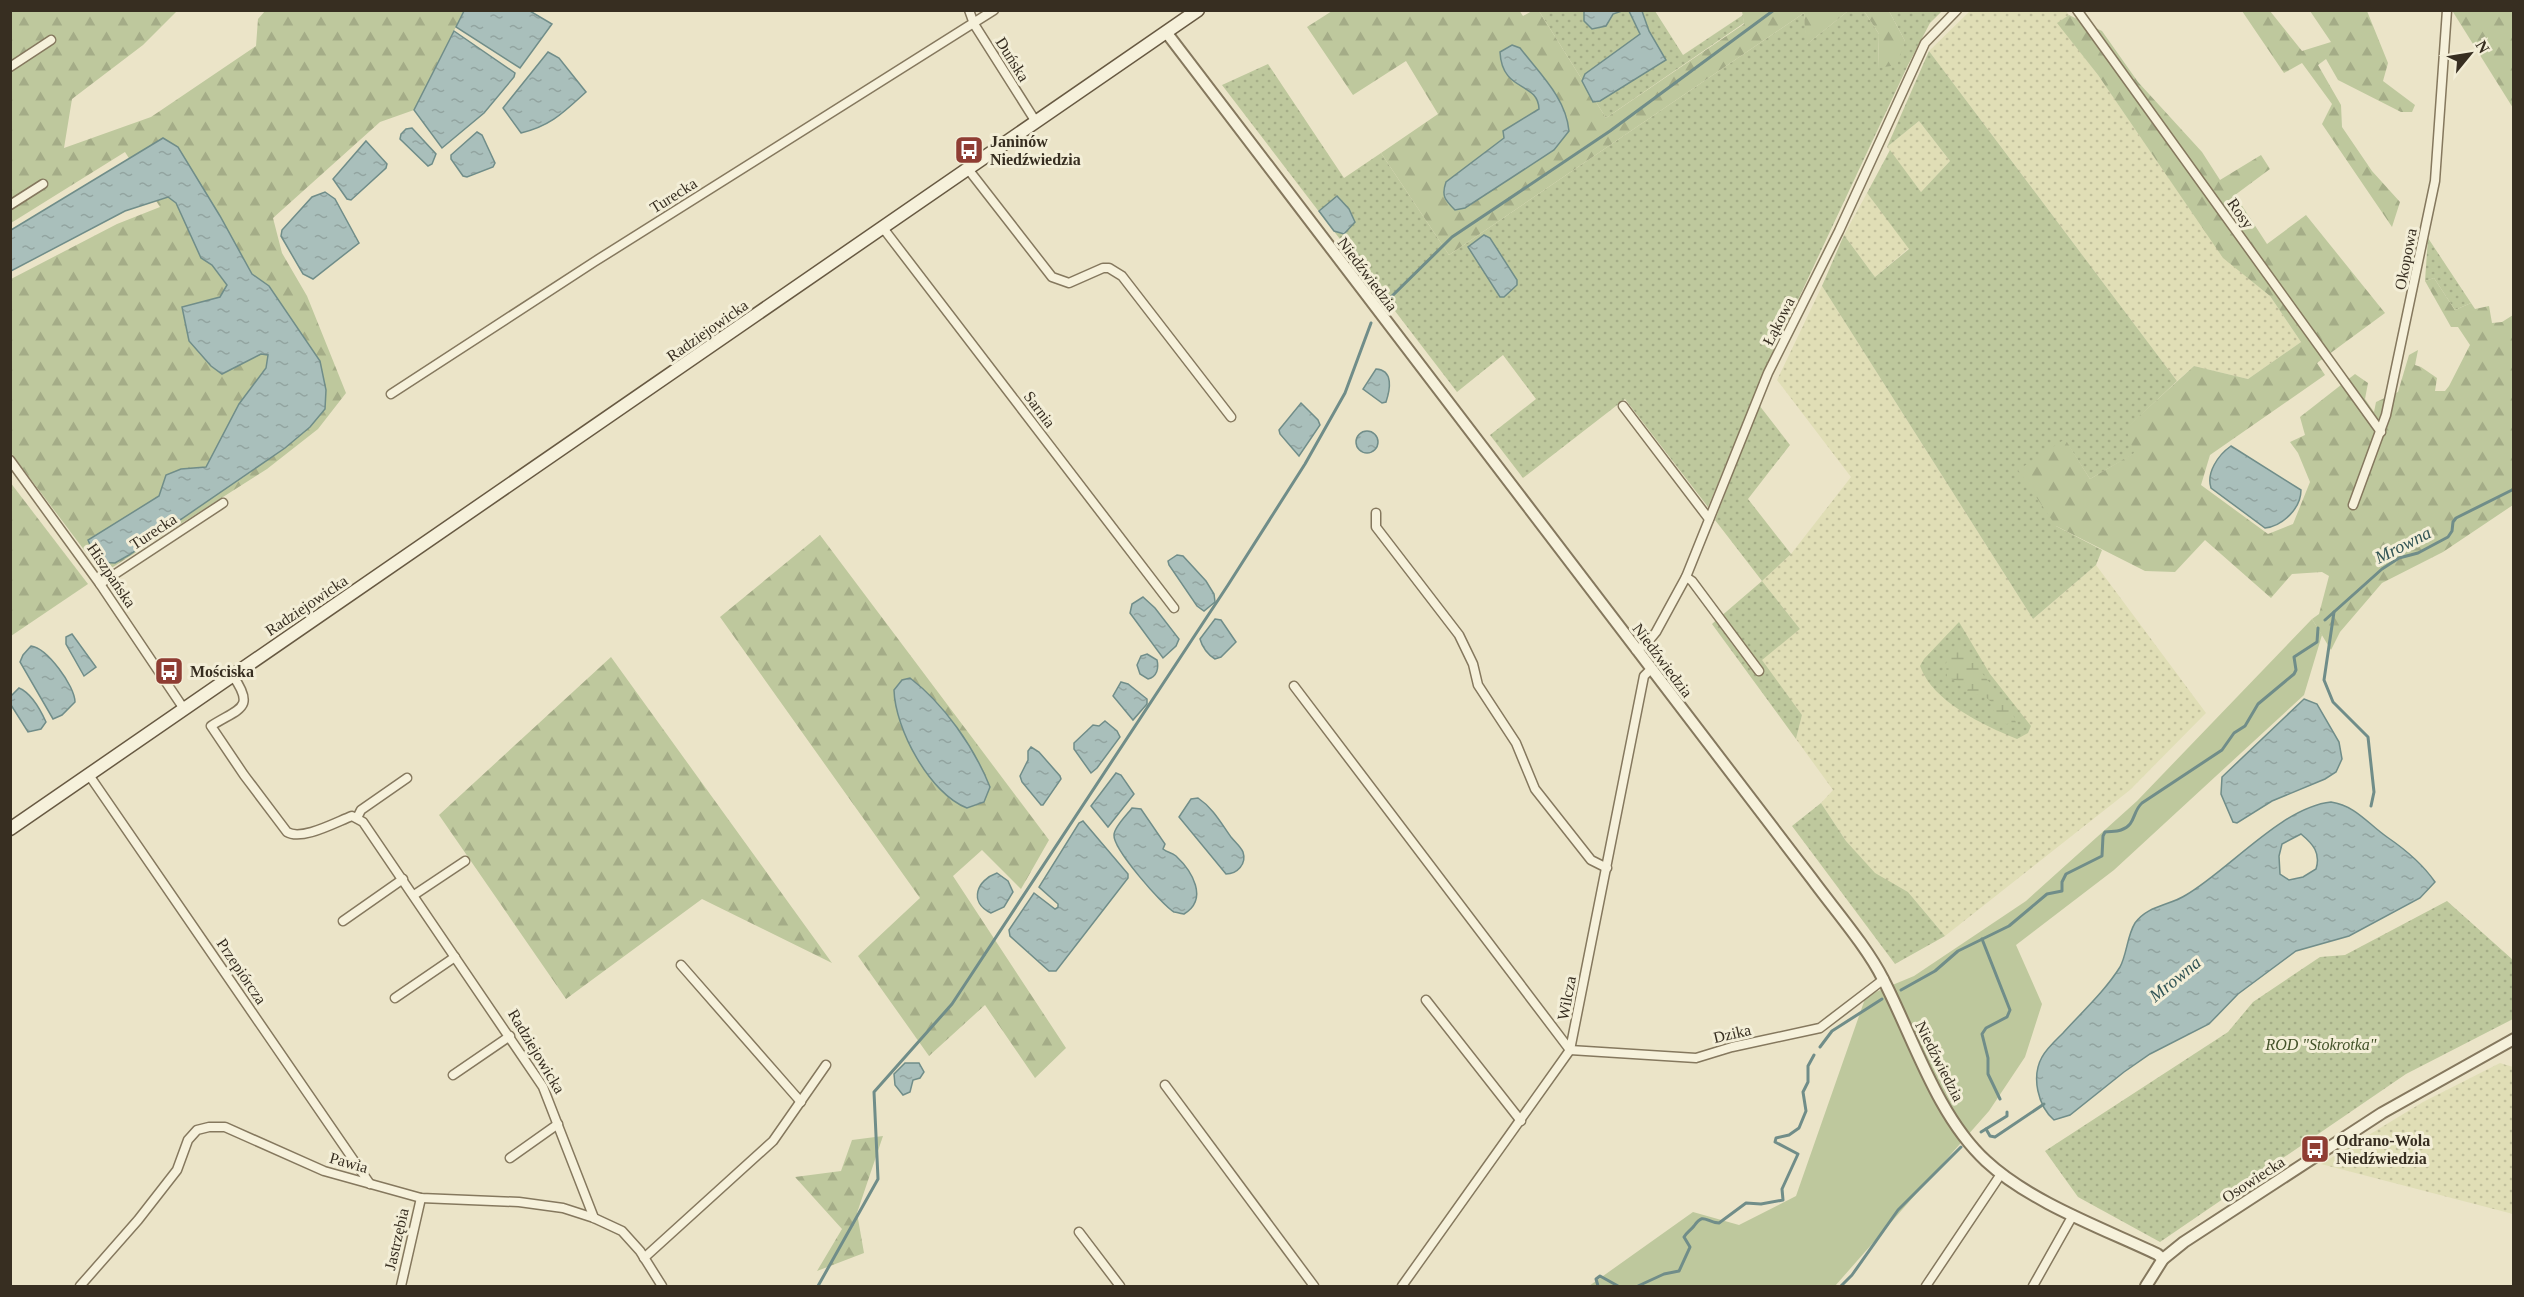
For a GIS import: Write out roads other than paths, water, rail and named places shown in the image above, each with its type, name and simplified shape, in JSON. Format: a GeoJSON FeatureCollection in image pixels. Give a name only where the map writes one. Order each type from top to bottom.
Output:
{"type":"FeatureCollection","features":[{"type":"Feature","properties":{"kind":"main road","name":"Radziejowicka"},"geometry":{"type":"LineString","coordinates":[[10,828],[1198,10]]}},
{"type":"Feature","properties":{"kind":"street","name":"Duńska"},"geometry":{"type":"LineString","coordinates":[[969,10],[974,24],[1036,122]]}},
{"type":"Feature","properties":{"kind":"street","name":"Turecka"},"geometry":{"type":"LineString","coordinates":[[391,394],[594,262],[994,10]]}},
{"type":"Feature","properties":{"kind":"street","name":"Łąkowa"},"geometry":{"type":"LineString","coordinates":[[1636,650],[1656,632],[1686,577],[1768,373],[1839,231],[1925,43],[1957,10]]}},
{"type":"Feature","properties":{"kind":"street","name":"Rosy"},"geometry":{"type":"LineString","coordinates":[[2077,10],[2381,432]]}},
{"type":"Feature","properties":{"kind":"street","name":"Okopowa"},"geometry":{"type":"LineString","coordinates":[[2352,505],[2381,432],[2402,348],[2435,182],[2447,10]]}},
{"type":"Feature","properties":{"kind":"street","name":"Niedźwiedzia"},"geometry":{"type":"LineString","coordinates":[[1166,32],[1812,879],[1884,979],[1951,1115],[1973,1146],[2001,1174],[2073,1215],[2157,1254],[2163,1259]]}},
{"type":"Feature","properties":{"kind":"street"},"geometry":{"type":"LineString","coordinates":[[10,67],[51,40]]}},
{"type":"Feature","properties":{"kind":"street"},"geometry":{"type":"LineString","coordinates":[[968,169],[1052,277],[1069,283],[1103,268],[1109,268],[1122,276],[1231,417]]}},
{"type":"Feature","properties":{"kind":"street"},"geometry":{"type":"LineString","coordinates":[[10,206],[44,184]]}},
{"type":"Feature","properties":{"kind":"street","name":"Sarnia"},"geometry":{"type":"LineString","coordinates":[[884,228],[1174,608]]}},
{"type":"Feature","properties":{"kind":"street"},"geometry":{"type":"LineString","coordinates":[[1623,406],[1709,519]]}},
{"type":"Feature","properties":{"kind":"street","name":"Hiszpańska"},"geometry":{"type":"LineString","coordinates":[[10,460],[100,584],[184,710]]}},
{"type":"Feature","properties":{"kind":"street","name":"Turecka"},"geometry":{"type":"LineString","coordinates":[[100,584],[223,503]]}},
{"type":"Feature","properties":{"kind":"street"},"geometry":{"type":"LineString","coordinates":[[1376,513],[1376,528],[1459,635],[1473,664],[1481,692],[1516,743],[1535,789],[1592,860],[1606,868]]}},
{"type":"Feature","properties":{"kind":"street"},"geometry":{"type":"LineString","coordinates":[[1686,577],[1692,581],[1759,671]]}},
{"type":"Feature","properties":{"kind":"street","name":"Wilcza"},"geometry":{"type":"LineString","coordinates":[[1402,1287],[1570,1050],[1644,676],[1651,669]]}},
{"type":"Feature","properties":{"kind":"street"},"geometry":{"type":"LineString","coordinates":[[233,676],[245,694],[245,700],[242,706],[211,726],[244,775],[287,832],[293,836],[304,835],[352,816],[357,818],[361,810],[407,778]]}},
{"type":"Feature","properties":{"kind":"street"},"geometry":{"type":"LineString","coordinates":[[1294,686],[1570,1050]]}},
{"type":"Feature","properties":{"kind":"street","name":"Przepiórcza"},"geometry":{"type":"LineString","coordinates":[[88,775],[370,1184]]}},
{"type":"Feature","properties":{"kind":"street","name":"Radziejowicka"},"geometry":{"type":"LineString","coordinates":[[357,818],[363,822],[403,879],[543,1087],[594,1218]]}},
{"type":"Feature","properties":{"kind":"street"},"geometry":{"type":"LineString","coordinates":[[414,896],[465,861]]}},
{"type":"Feature","properties":{"kind":"street"},"geometry":{"type":"LineString","coordinates":[[343,921],[403,879]]}},
{"type":"Feature","properties":{"kind":"street"},"geometry":{"type":"LineString","coordinates":[[395,998],[456,957]]}},
{"type":"Feature","properties":{"kind":"street"},"geometry":{"type":"LineString","coordinates":[[681,965],[801,1102]]}},
{"type":"Feature","properties":{"kind":"street","name":"Dzika"},"geometry":{"type":"LineString","coordinates":[[1570,1050],[1696,1058],[1732,1047],[1820,1028],[1884,979]]}},
{"type":"Feature","properties":{"kind":"street"},"geometry":{"type":"LineString","coordinates":[[1426,1000],[1521,1121]]}},
{"type":"Feature","properties":{"kind":"street"},"geometry":{"type":"LineString","coordinates":[[453,1075],[510,1036]]}},
{"type":"Feature","properties":{"kind":"street","name":"Osowiecka"},"geometry":{"type":"LineString","coordinates":[[2146,1287],[2163,1259],[2184,1242],[2382,1113],[2514,1039]]}},
{"type":"Feature","properties":{"kind":"street"},"geometry":{"type":"LineString","coordinates":[[644,1258],[773,1141],[826,1065]]}},
{"type":"Feature","properties":{"kind":"street"},"geometry":{"type":"LineString","coordinates":[[1165,1084],[1314,1287]]}},
{"type":"Feature","properties":{"kind":"street"},"geometry":{"type":"LineString","coordinates":[[510,1158],[558,1124]]}},
{"type":"Feature","properties":{"kind":"street","name":"Pawia"},"geometry":{"type":"LineString","coordinates":[[84,1285],[177,1170],[188,1140],[197,1130],[225,1127],[324,1171],[421,1198],[519,1202],[563,1208],[594,1218],[622,1232],[644,1258],[662,1287]]}},
{"type":"Feature","properties":{"kind":"street"},"geometry":{"type":"LineString","coordinates":[[1926,1287],[2001,1174]]}},
{"type":"Feature","properties":{"kind":"street","name":"Jastrzębia"},"geometry":{"type":"LineString","coordinates":[[401,1287],[421,1198]]}},
{"type":"Feature","properties":{"kind":"street"},"geometry":{"type":"LineString","coordinates":[[2032,1287],[2073,1215]]}},
{"type":"Feature","properties":{"kind":"street"},"geometry":{"type":"LineString","coordinates":[[1079,1232],[1120,1287]]}},
{"type":"Feature","properties":{"kind":"water"},"geometry":{"type":"Polygon","coordinates":[[[1584,10],[1622,11],[1613,14],[1606,26],[1592,29],[1584,21],[1584,10]]]}},
{"type":"Feature","properties":{"kind":"water"},"geometry":{"type":"Polygon","coordinates":[[[464,11],[530,11],[552,24],[520,68],[456,27],[464,11]]]}},
{"type":"Feature","properties":{"kind":"water"},"geometry":{"type":"Polygon","coordinates":[[[1629,11],[1642,11],[1649,31],[1666,60],[1600,101],[1593,102],[1582,81],[1585,74],[1640,34],[1629,11]]]}},
{"type":"Feature","properties":{"kind":"water"},"geometry":{"type":"Polygon","coordinates":[[[454,31],[515,73],[484,113],[442,148],[414,110],[454,31]]]}},
{"type":"Feature","properties":{"kind":"water"},"geometry":{"type":"Polygon","coordinates":[[[1512,45],[1520,48],[1551,87],[1563,108],[1569,131],[1554,150],[1465,208],[1455,210],[1445,198],[1446,182],[1504,138],[1503,131],[1539,109],[1533,94],[1513,81],[1502,65],[1500,52],[1512,45]]]}},
{"type":"Feature","properties":{"kind":"water"},"geometry":{"type":"Polygon","coordinates":[[[548,52],[559,58],[586,92],[549,122],[521,133],[503,108],[548,52]]]}},
{"type":"Feature","properties":{"kind":"water"},"geometry":{"type":"Polygon","coordinates":[[[412,128],[436,154],[432,164],[428,166],[400,139],[406,129],[412,128]]]}},
{"type":"Feature","properties":{"kind":"water"},"geometry":{"type":"Polygon","coordinates":[[[477,132],[482,135],[495,163],[493,167],[467,177],[463,176],[451,159],[451,155],[477,132]]]}},
{"type":"Feature","properties":{"kind":"water"},"geometry":{"type":"Polygon","coordinates":[[[163,138],[178,147],[252,274],[269,286],[320,361],[326,390],[325,409],[310,427],[285,448],[129,555],[115,563],[98,562],[88,540],[159,496],[166,475],[181,469],[206,467],[239,404],[266,368],[268,355],[261,354],[222,374],[211,366],[189,341],[182,307],[220,297],[227,285],[212,265],[201,258],[176,203],[168,197],[125,211],[11,271],[11,230],[163,138]]]}},
{"type":"Feature","properties":{"kind":"water"},"geometry":{"type":"Polygon","coordinates":[[[366,141],[387,164],[386,168],[351,200],[347,199],[333,179],[366,141]]]}},
{"type":"Feature","properties":{"kind":"water"},"geometry":{"type":"Polygon","coordinates":[[[325,192],[335,199],[359,243],[313,279],[303,274],[281,236],[282,230],[312,197],[325,192]]]}},
{"type":"Feature","properties":{"kind":"water"},"geometry":{"type":"Polygon","coordinates":[[[1337,196],[1349,209],[1355,222],[1344,234],[1334,231],[1319,211],[1337,196]]]}},
{"type":"Feature","properties":{"kind":"water"},"geometry":{"type":"Polygon","coordinates":[[[1484,235],[1490,238],[1517,280],[1517,285],[1504,297],[1500,297],[1468,247],[1484,235]]]}},
{"type":"Feature","properties":{"kind":"water"},"geometry":{"type":"Polygon","coordinates":[[[1376,369],[1386,373],[1389,381],[1386,402],[1382,403],[1363,389],[1376,369]]]}},
{"type":"Feature","properties":{"kind":"water"},"geometry":{"type":"Polygon","coordinates":[[[1301,403],[1320,425],[1299,456],[1279,430],[1301,403]]]}},
{"type":"Feature","properties":{"kind":"water"},"geometry":{"type":"Polygon","coordinates":[[[1367,431],[1375,434],[1378,442],[1375,450],[1367,453],[1359,450],[1356,442],[1359,434],[1367,431]]]}},
{"type":"Feature","properties":{"kind":"water"},"geometry":{"type":"Polygon","coordinates":[[[2231,446],[2301,490],[2294,510],[2278,524],[2265,528],[2211,488],[2210,476],[2214,465],[2231,446]]]}},
{"type":"Feature","properties":{"kind":"water"},"geometry":{"type":"Polygon","coordinates":[[[1177,555],[1183,556],[1206,581],[1214,594],[1215,602],[1204,611],[1197,606],[1169,565],[1168,561],[1177,555]]]}},
{"type":"Feature","properties":{"kind":"water"},"geometry":{"type":"Polygon","coordinates":[[[1143,597],[1155,608],[1179,639],[1176,646],[1163,658],[1130,613],[1132,604],[1143,597]]]}},
{"type":"Feature","properties":{"kind":"water"},"geometry":{"type":"Polygon","coordinates":[[[1215,619],[1221,620],[1236,642],[1221,657],[1215,659],[1202,645],[1200,639],[1215,619]]]}},
{"type":"Feature","properties":{"kind":"water"},"geometry":{"type":"Polygon","coordinates":[[[72,634],[96,667],[84,676],[66,644],[66,637],[72,634]]]}},
{"type":"Feature","properties":{"kind":"water"},"geometry":{"type":"Polygon","coordinates":[[[31,646],[45,653],[52,660],[74,695],[75,702],[62,715],[53,719],[20,662],[31,646]]]}},
{"type":"Feature","properties":{"kind":"water"},"geometry":{"type":"Polygon","coordinates":[[[1147,654],[1157,660],[1158,666],[1157,672],[1148,679],[1140,674],[1137,665],[1141,656],[1147,654]]]}},
{"type":"Feature","properties":{"kind":"water"},"geometry":{"type":"Polygon","coordinates":[[[910,678],[946,713],[976,757],[990,787],[984,802],[967,808],[953,801],[928,775],[917,758],[901,723],[894,690],[902,680],[910,678]]]}},
{"type":"Feature","properties":{"kind":"water"},"geometry":{"type":"Polygon","coordinates":[[[1121,682],[1128,684],[1147,699],[1147,704],[1133,720],[1113,696],[1121,682]]]}},
{"type":"Feature","properties":{"kind":"water"},"geometry":{"type":"Polygon","coordinates":[[[19,688],[31,698],[46,722],[41,729],[28,732],[11,705],[11,696],[19,688]]]}},
{"type":"Feature","properties":{"kind":"water"},"geometry":{"type":"Polygon","coordinates":[[[2304,699],[2317,704],[2339,742],[2342,759],[2336,772],[2325,779],[2272,801],[2237,823],[2233,822],[2221,794],[2222,777],[2304,699]]]}},
{"type":"Feature","properties":{"kind":"water"},"geometry":{"type":"Polygon","coordinates":[[[1105,721],[1117,731],[1120,737],[1091,773],[1074,749],[1074,743],[1093,725],[1099,726],[1105,721]]]}},
{"type":"Feature","properties":{"kind":"water"},"geometry":{"type":"Polygon","coordinates":[[[1031,747],[1039,752],[1061,779],[1043,805],[1022,782],[1020,776],[1028,760],[1028,751],[1031,747]]]}},
{"type":"Feature","properties":{"kind":"water"},"geometry":{"type":"Polygon","coordinates":[[[1116,773],[1121,775],[1134,794],[1108,827],[1091,806],[1116,773]]]}},
{"type":"Feature","properties":{"kind":"water"},"geometry":{"type":"Polygon","coordinates":[[[1198,798],[1212,811],[1243,852],[1244,860],[1240,868],[1234,872],[1226,874],[1179,817],[1191,799],[1198,798]]]}},
{"type":"Feature","properties":{"kind":"water"},"geometry":{"type":"Polygon","coordinates":[[[2331,802],[2354,811],[2413,857],[2435,882],[2420,898],[2349,936],[2296,951],[2238,994],[2209,1024],[2150,1054],[2070,1115],[2054,1120],[2044,1107],[2038,1091],[2037,1073],[2042,1057],[2114,976],[2122,962],[2135,923],[2152,909],[2179,899],[2203,884],[2275,827],[2312,806],[2331,802]],[[2301,834],[2282,844],[2279,856],[2280,874],[2289,880],[2303,877],[2316,869],[2317,854],[2301,834]]]}},
{"type":"Feature","properties":{"kind":"water"},"geometry":{"type":"Polygon","coordinates":[[[1132,808],[1141,809],[1165,844],[1163,849],[1176,856],[1192,877],[1197,893],[1196,901],[1184,914],[1174,912],[1159,899],[1129,864],[1116,842],[1114,835],[1116,828],[1132,808]]]}},
{"type":"Feature","properties":{"kind":"water"},"geometry":{"type":"Polygon","coordinates":[[[1083,821],[1128,874],[1128,878],[1056,971],[1049,971],[1010,936],[1009,930],[1034,893],[1055,909],[1058,907],[1058,904],[1039,887],[1079,823],[1083,821]]]}},
{"type":"Feature","properties":{"kind":"water"},"geometry":{"type":"Polygon","coordinates":[[[997,873],[1008,881],[1013,892],[1004,907],[991,913],[979,903],[978,891],[984,881],[997,873]]]}},
{"type":"Feature","properties":{"kind":"water"},"geometry":{"type":"Polygon","coordinates":[[[905,1063],[919,1063],[924,1072],[920,1078],[913,1080],[910,1092],[903,1095],[895,1085],[894,1074],[905,1063]]]}},
{"type":"Feature","properties":{"kind":"waterway"},"geometry":{"type":"LineString","coordinates":[[1388,300],[1452,237],[1610,131],[1774,10]]}},
{"type":"Feature","properties":{"kind":"waterway"},"geometry":{"type":"LineString","coordinates":[[818,1286],[878,1179],[874,1092],[952,1004],[1228,585],[1305,464],[1345,393],[1371,323]]}},
{"type":"Feature","properties":{"kind":"waterway","name":"Mrowna"},"geometry":{"type":"LineString","coordinates":[[2325,620],[2382,569],[2399,558],[2418,553],[2448,537],[2456,518],[2514,489]]}},
{"type":"Feature","properties":{"kind":"waterway","name":"Mrowna"},"geometry":{"type":"LineString","coordinates":[[2334,612],[2324,680],[2333,702],[2368,737],[2374,792],[2371,806]]}},
{"type":"Feature","properties":{"kind":"waterway","name":"Mrowna"},"geometry":{"type":"LineString","coordinates":[[1901,990],[1935,971],[1958,951],[2009,926],[2047,894],[2062,891],[2062,882],[2066,874],[2102,856],[2105,832],[2126,828],[2132,822],[2142,803],[2222,750],[2234,733],[2245,726],[2258,704],[2294,674],[2296,670],[2294,657],[2317,642],[2318,628]]}},
{"type":"Feature","properties":{"kind":"waterway","name":"Mrowna"},"geometry":{"type":"LineString","coordinates":[[1982,939],[2010,1010],[2007,1017],[1986,1028],[1982,1034],[1988,1058],[1988,1074],[2000,1099]]}},
{"type":"Feature","properties":{"kind":"waterway","name":"Mrowna"},"geometry":{"type":"LineString","coordinates":[[1820,1047],[1832,1031],[1882,999]]}},
{"type":"Feature","properties":{"kind":"waterway","name":"Mrowna"},"geometry":{"type":"LineString","coordinates":[[1638,1286],[1664,1274],[1679,1271],[1690,1247],[1684,1237],[1700,1219],[1719,1223],[1746,1203],[1761,1204],[1783,1200],[1782,1189],[1798,1154],[1775,1142],[1776,1138],[1789,1135],[1799,1128],[1806,1111],[1803,1092],[1808,1082],[1808,1066],[1814,1055]]}},
{"type":"Feature","properties":{"kind":"waterway","name":"Mrowna"},"geometry":{"type":"LineString","coordinates":[[1986,1129],[1990,1136],[1995,1137],[2044,1104]]}},
{"type":"Feature","properties":{"kind":"waterway","name":"Mrowna"},"geometry":{"type":"LineString","coordinates":[[1981,1132],[2007,1116],[2007,1112]]}},
{"type":"Feature","properties":{"kind":"waterway","name":"Mrowna"},"geometry":{"type":"LineString","coordinates":[[1841,1286],[1852,1275],[1898,1210],[1961,1147]]}},
{"type":"Feature","properties":{"kind":"waterway","name":"Mrowna"},"geometry":{"type":"LineString","coordinates":[[1598,1286],[1596,1279],[1600,1276],[1618,1286]]}},
{"type":"Feature","properties":{"kind":"place","name":"Janinów Niedźwiedzia"},"geometry":{"type":"Point","coordinates":[969,150]}},
{"type":"Feature","properties":{"kind":"place","name":"Mościska"},"geometry":{"type":"Point","coordinates":[169,671]}},
{"type":"Feature","properties":{"kind":"place","name":"Odrano-Wola Niedźwiedzia"},"geometry":{"type":"Point","coordinates":[2315,1149]}},
{"type":"Feature","properties":{"kind":"park label","name":"ROD \"Stokrotka\""},"geometry":{"type":"Point","coordinates":[2321,1044]}}]}
